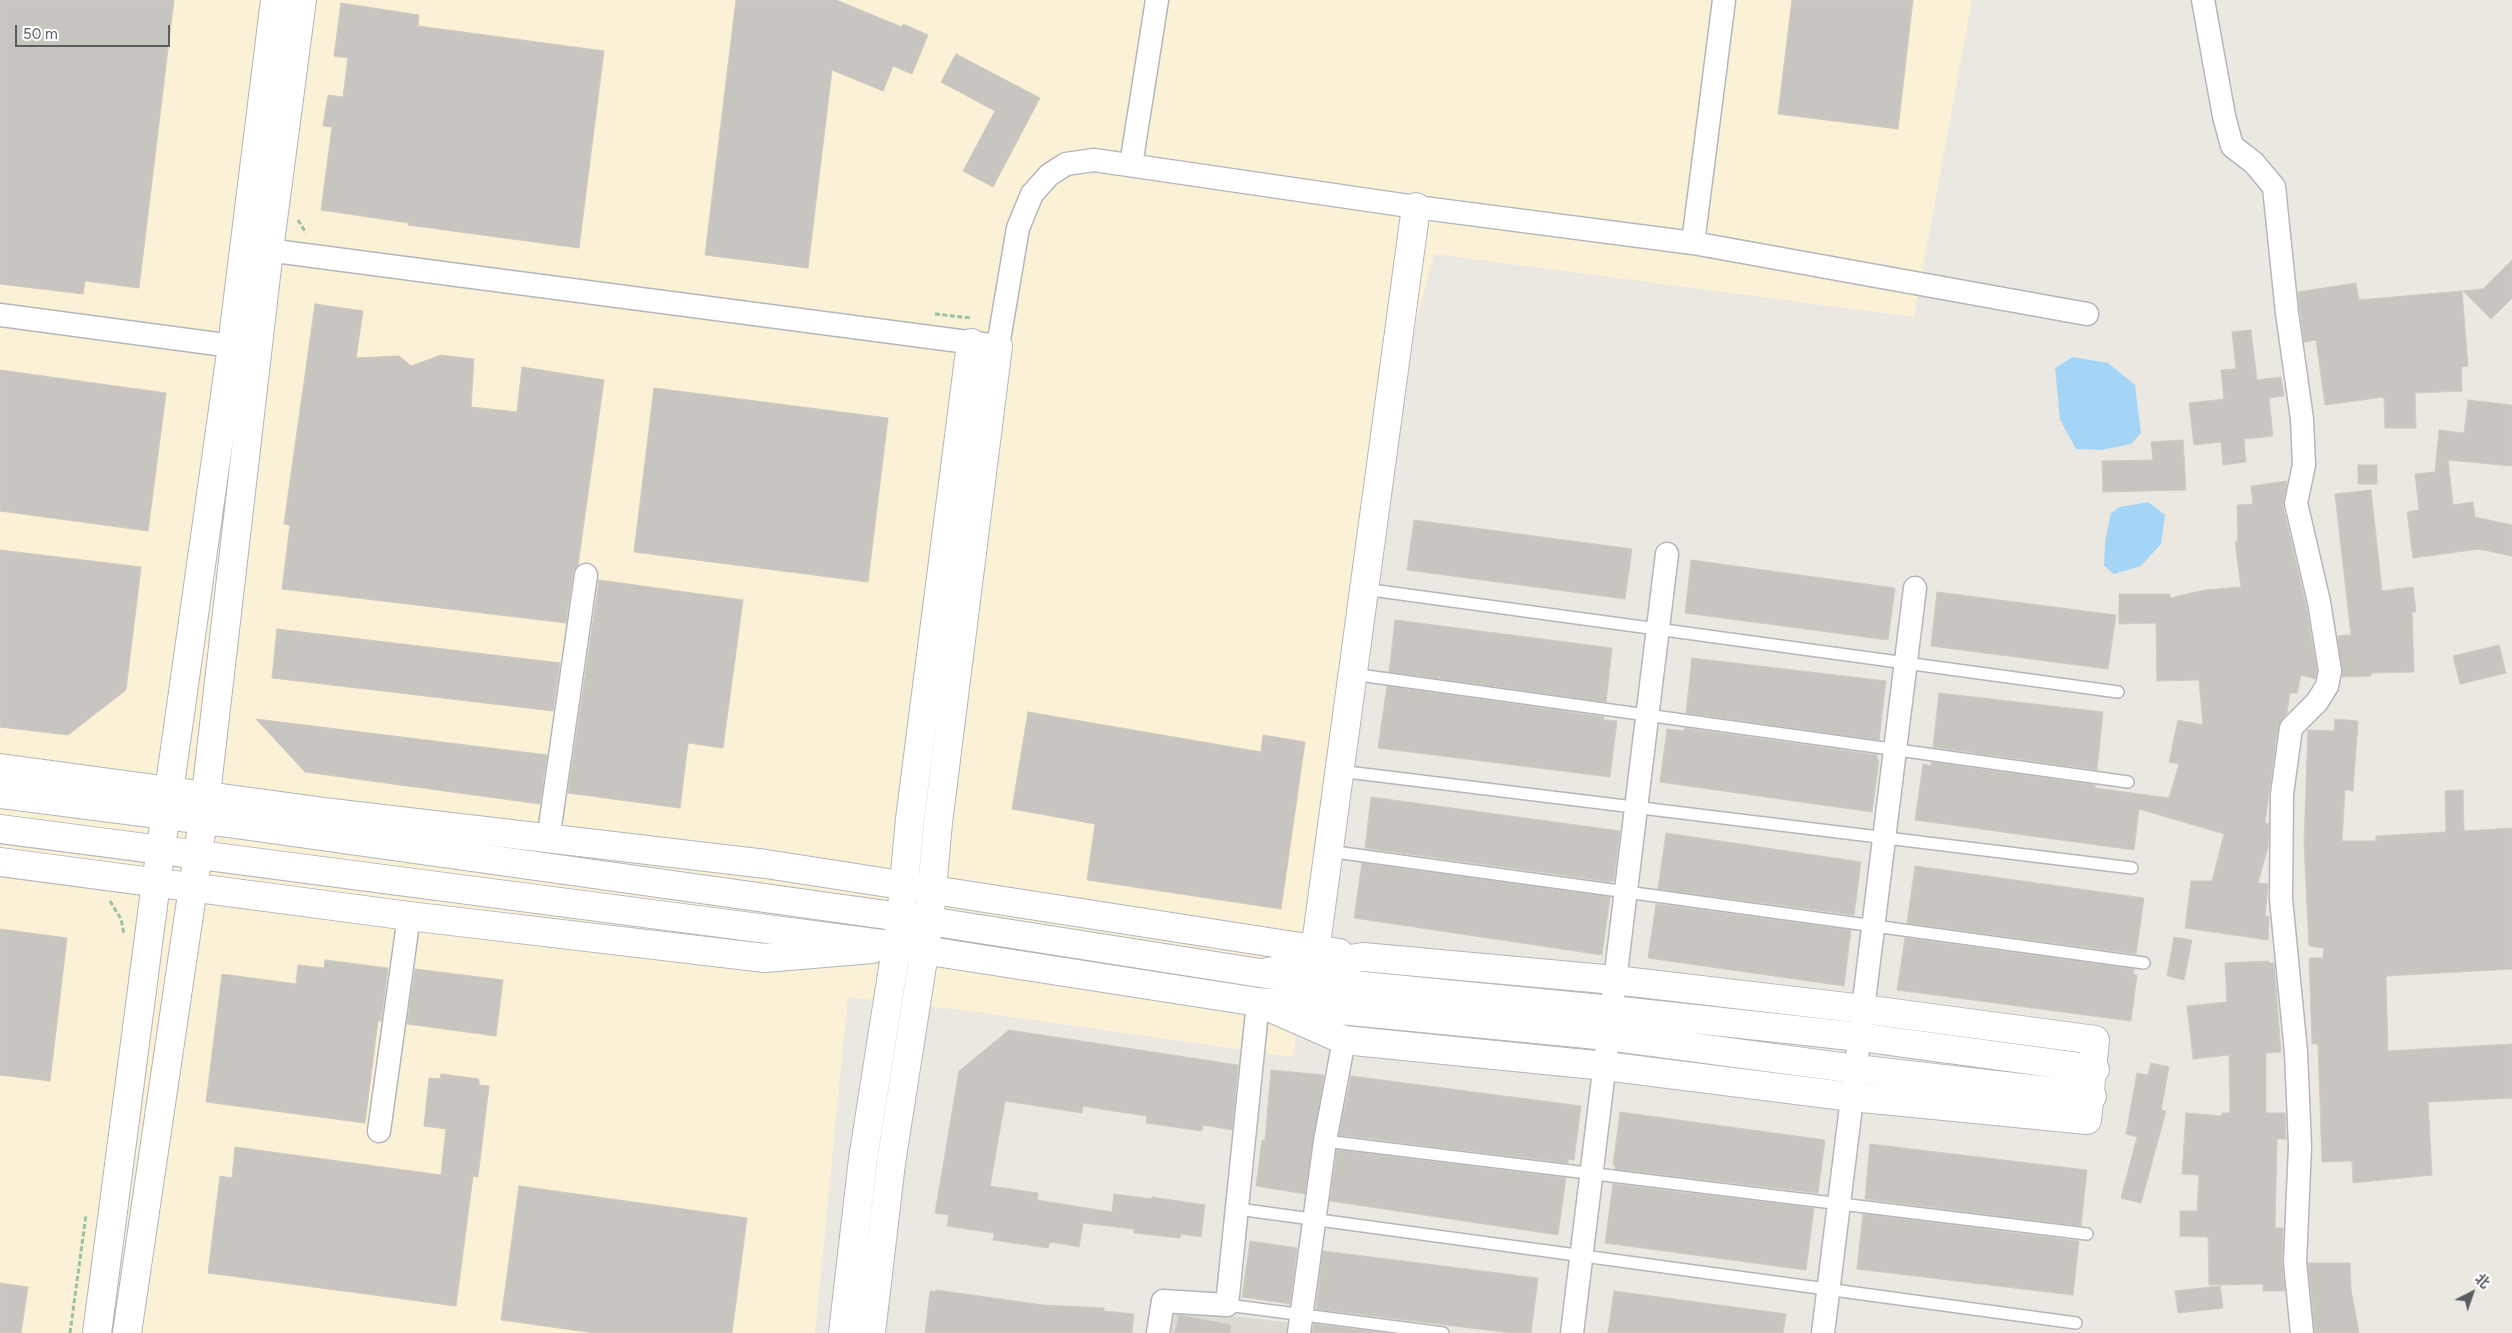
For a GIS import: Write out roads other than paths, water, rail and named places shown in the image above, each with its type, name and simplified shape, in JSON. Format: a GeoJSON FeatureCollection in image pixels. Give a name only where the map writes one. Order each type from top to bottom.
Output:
{"type":"FeatureCollection","features":[{"type":"Feature","properties":{"kind":"main road"},"geometry":{"type":"LineString","coordinates":[[126,1333],[194,888],[204,808],[256,248],[275,0]]}},
{"type":"Feature","properties":{"kind":"main road"},"geometry":{"type":"LineString","coordinates":[[97,1333],[156,883],[232,346],[256,248],[302,0]]}},
{"type":"Feature","properties":{"kind":"main road"},"geometry":{"type":"LineString","coordinates":[[1313,965],[1416,207]]}},
{"type":"Feature","properties":{"kind":"main road"},"geometry":{"type":"LineString","coordinates":[[871,1333],[891,1163],[929,921],[938,823],[999,334]]}},
{"type":"Feature","properties":{"kind":"main road"},"geometry":{"type":"LineString","coordinates":[[842,1333],[863,1159],[901,918],[910,819],[971,343]]}},
{"type":"Feature","properties":{"kind":"main road"},"geometry":{"type":"LineString","coordinates":[[0,768],[168,803],[1262,973],[1362,957],[1615,980],[1863,1009],[2095,1040],[2090,1104]]}},
{"type":"Feature","properties":{"kind":"main road"},"geometry":{"type":"LineString","coordinates":[[0,794],[168,803]]}},
{"type":"Feature","properties":{"kind":"main road"},"geometry":{"type":"LineString","coordinates":[[204,808],[548,840],[766,864],[932,890],[1610,1023],[1856,1069],[2090,1104]]}},
{"type":"Feature","properties":{"kind":"main road"},"geometry":{"type":"LineString","coordinates":[[0,829],[897,946],[1258,1002],[1860,1037],[2093,1069]]}},
{"type":"Feature","properties":{"kind":"main road"},"geometry":{"type":"LineString","coordinates":[[0,862],[409,916],[765,958],[897,946]]}},
{"type":"Feature","properties":{"kind":"main road"},"geometry":{"type":"LineString","coordinates":[[1258,1002],[1344,1040],[1605,1066],[1852,1098],[2090,1104]]}},
{"type":"Feature","properties":{"kind":"street"},"geometry":{"type":"LineString","coordinates":[[1131,165],[1157,0]]}},
{"type":"Feature","properties":{"kind":"street"},"geometry":{"type":"LineString","coordinates":[[1693,243],[1724,0]]}},
{"type":"Feature","properties":{"kind":"street"},"geometry":{"type":"LineString","coordinates":[[2203,0],[2224,116],[2232,146],[2254,163],[2274,187],[2287,313],[2302,419],[2304,465],[2296,503],[2319,602],[2330,671],[2327,686],[2318,702],[2291,728],[2282,794],[2281,899],[2297,1071],[2300,1146],[2295,1262],[2302,1333]]}},
{"type":"Feature","properties":{"kind":"street"},"geometry":{"type":"LineString","coordinates":[[256,248],[971,343],[999,334],[1018,228],[1032,194],[1048,176],[1066,164],[1094,160],[1416,207],[1693,243],[2087,314]]}},
{"type":"Feature","properties":{"kind":"street"},"geometry":{"type":"LineString","coordinates":[[0,315],[232,346]]}},
{"type":"Feature","properties":{"kind":"street"},"geometry":{"type":"LineString","coordinates":[[1572,1333],[1667,554]]}},
{"type":"Feature","properties":{"kind":"street"},"geometry":{"type":"LineString","coordinates":[[548,840],[586,575]]}},
{"type":"Feature","properties":{"kind":"street"},"geometry":{"type":"LineString","coordinates":[[1823,1333],[1915,588]]}},
{"type":"Feature","properties":{"kind":"street"},"geometry":{"type":"LineString","coordinates":[[379,1131],[409,916]]}},
{"type":"Feature","properties":{"kind":"street"},"geometry":{"type":"LineString","coordinates":[[1158,1333],[1163,1301],[1227,1305],[1258,1002]]}},
{"type":"Feature","properties":{"kind":"street"},"geometry":{"type":"LineString","coordinates":[[1301,1324],[1325,1141],[1344,1040]]}},
{"type":"Feature","properties":{"kind":"lane"},"geometry":{"type":"LineString","coordinates":[[1364,590],[2118,692]]}},
{"type":"Feature","properties":{"kind":"lane"},"geometry":{"type":"LineString","coordinates":[[1352,674],[2128,782]]}},
{"type":"Feature","properties":{"kind":"lane"},"geometry":{"type":"LineString","coordinates":[[1339,771],[2132,868]]}},
{"type":"Feature","properties":{"kind":"lane"},"geometry":{"type":"LineString","coordinates":[[1328,852],[2144,963]]}},
{"type":"Feature","properties":{"kind":"lane"},"geometry":{"type":"LineString","coordinates":[[1325,1141],[2087,1234]]}},
{"type":"Feature","properties":{"kind":"lane"},"geometry":{"type":"LineString","coordinates":[[1238,1209],[2076,1322]]}},
{"type":"Feature","properties":{"kind":"lane"},"geometry":{"type":"LineString","coordinates":[[1227,1305],[1301,1324],[1443,1333]]}},
{"type":"Feature","properties":{"kind":"water"},"geometry":{"type":"Polygon","coordinates":[[[2073,357],[2108,363],[2135,385],[2141,433],[2131,444],[2102,450],[2076,449],[2060,420],[2055,368],[2073,357]]]}},
{"type":"Feature","properties":{"kind":"water"},"geometry":{"type":"Polygon","coordinates":[[[2148,502],[2165,515],[2161,544],[2141,566],[2114,574],[2104,566],[2105,542],[2111,513],[2120,507],[2148,502]]]}}]}
